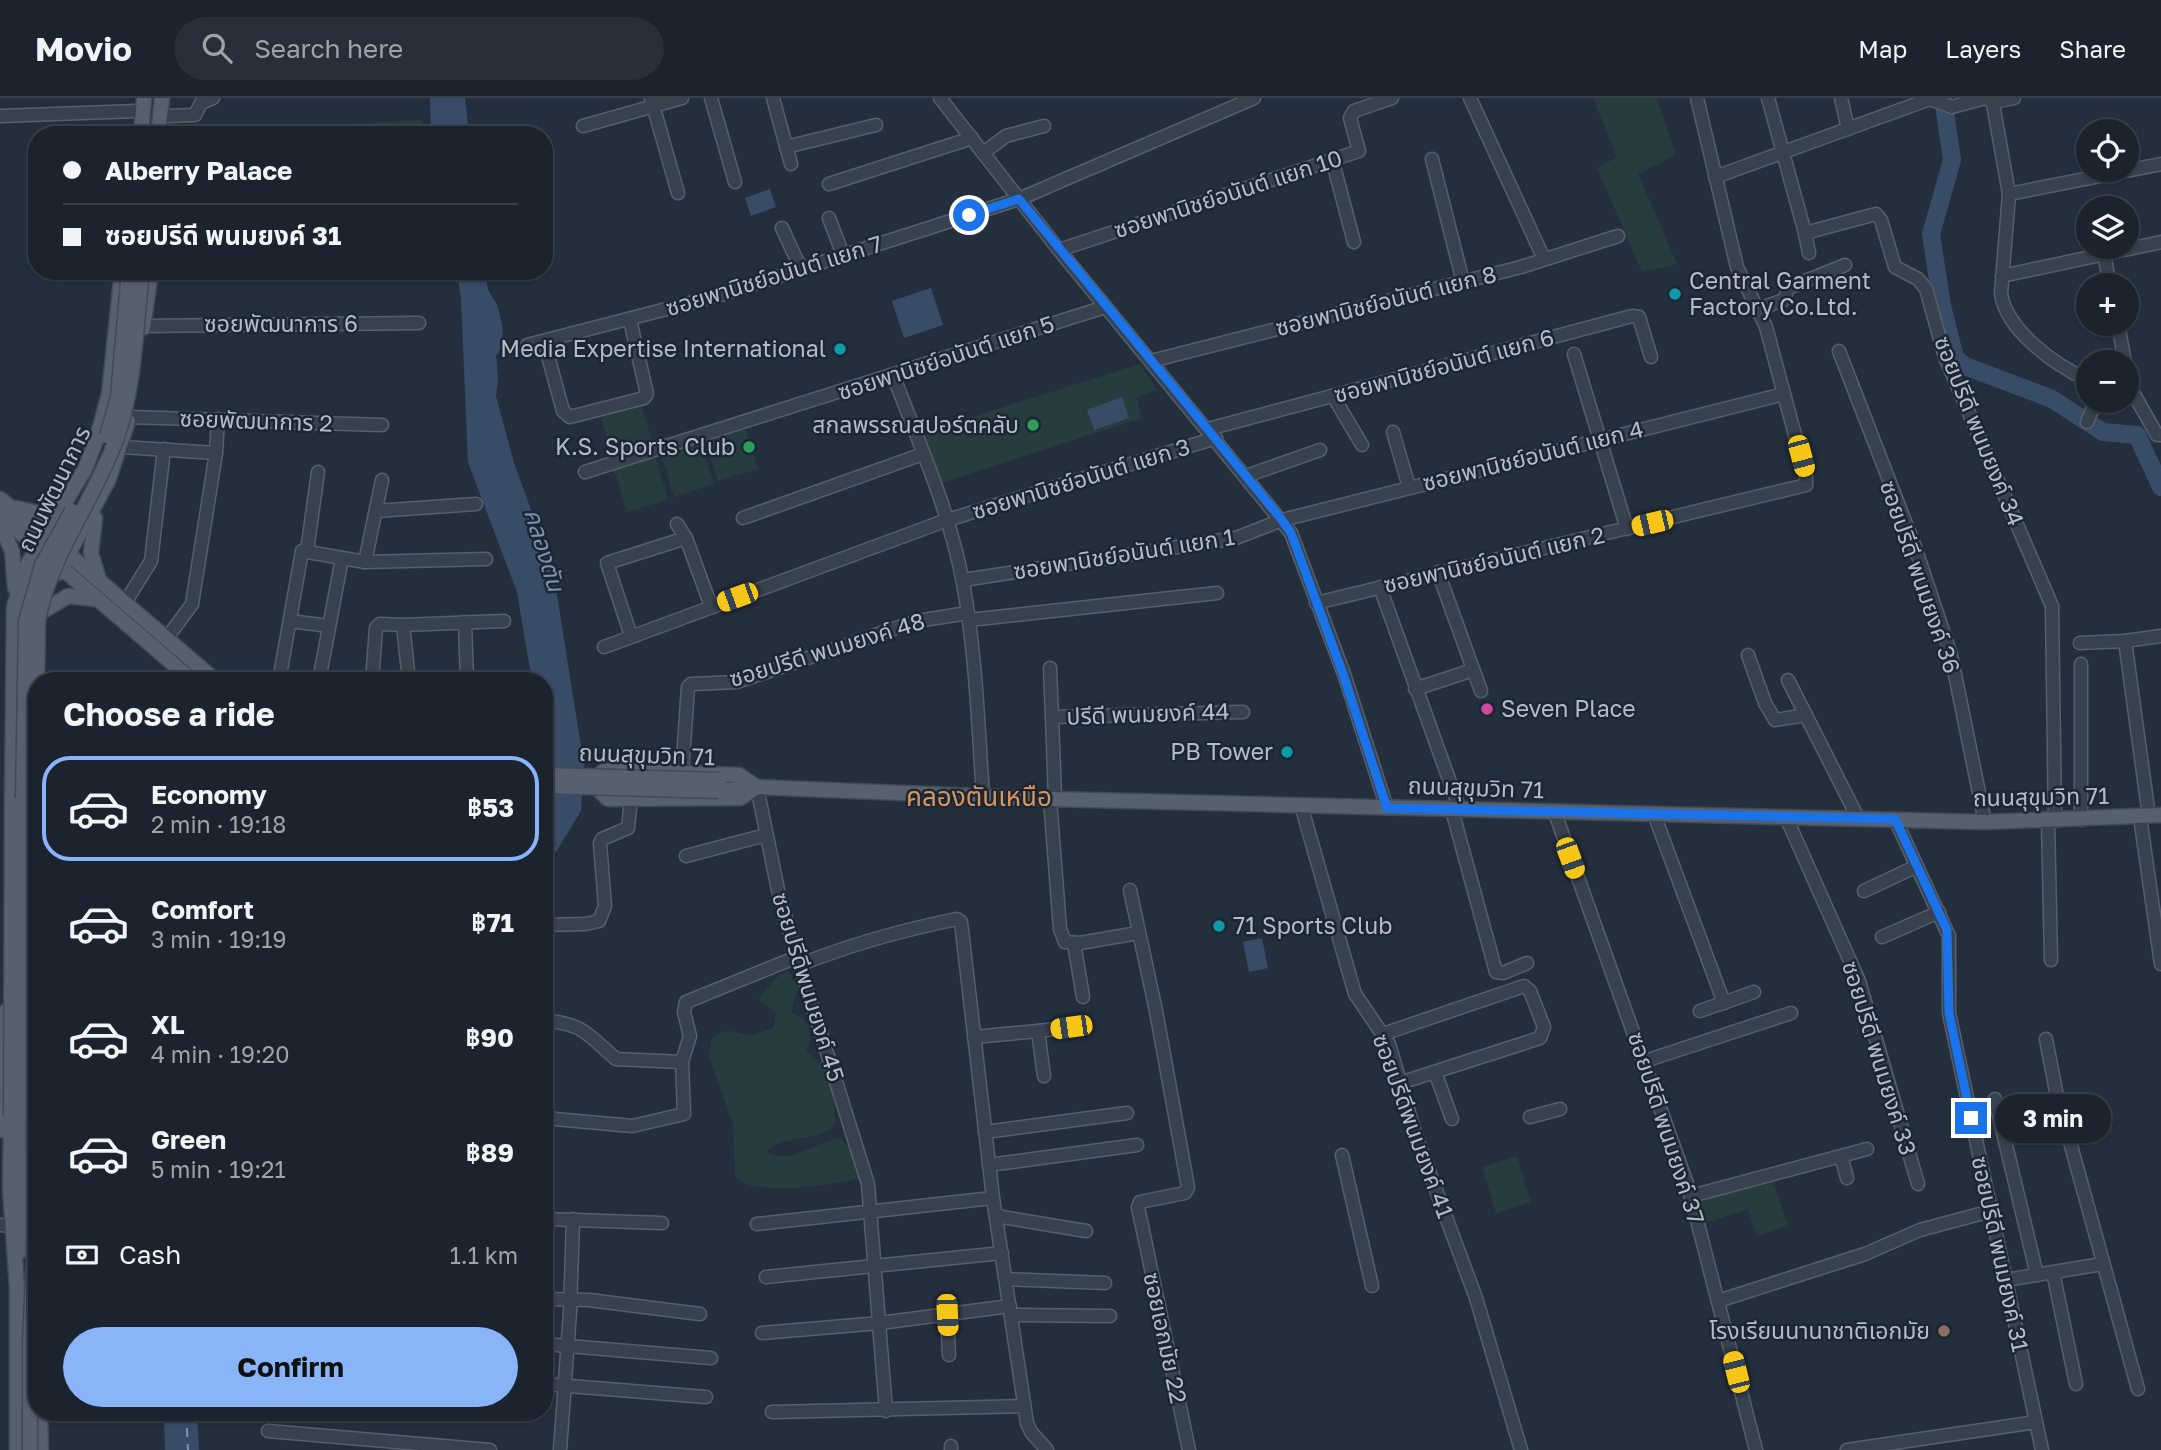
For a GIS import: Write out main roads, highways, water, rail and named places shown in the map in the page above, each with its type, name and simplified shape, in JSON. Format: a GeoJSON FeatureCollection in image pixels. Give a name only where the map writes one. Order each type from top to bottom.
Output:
{"type":"FeatureCollection","features":[{"type":"Feature","properties":{"kind":"main road"},"geometry":{"type":"LineString","coordinates":[[159,126],[162,98]]}},
{"type":"Feature","properties":{"kind":"main road"},"geometry":{"type":"LineString","coordinates":[[167,126],[169,98]]}},
{"type":"Feature","properties":{"kind":"main road"},"geometry":{"type":"LineString","coordinates":[[136,126],[140,102]]}},
{"type":"Feature","properties":{"kind":"main road"},"geometry":{"type":"LineString","coordinates":[[140,102],[141,126]]}},
{"type":"Feature","properties":{"kind":"main road","name":"ถนนพัฒนาการ"},"geometry":{"type":"LineString","coordinates":[[14,607],[26,567],[85,470],[105,409],[121,280]]}},
{"type":"Feature","properties":{"kind":"main road","name":"ถนนพัฒนาการ"},"geometry":{"type":"LineString","coordinates":[[30,643],[29,601],[42,565],[94,470],[108,435],[118,397],[128,280]]}},
{"type":"Feature","properties":{"kind":"main road","name":"ถนนพัฒนาการ"},"geometry":{"type":"LineString","coordinates":[[30,643],[47,584],[101,475],[128,398],[147,280]]}},
{"type":"Feature","properties":{"kind":"main road","name":"ถนนพัฒนาการ"},"geometry":{"type":"LineString","coordinates":[[43,672],[45,610],[61,568],[100,497],[121,447],[130,416],[144,326],[147,280]]}},
{"type":"Feature","properties":{"kind":"main road"},"geometry":{"type":"LineString","coordinates":[[105,409],[114,415],[130,416]]}},
{"type":"Feature","properties":{"kind":"main road"},"geometry":{"type":"LineString","coordinates":[[99,581],[90,541],[100,497]]}},
{"type":"Feature","properties":{"kind":"main road"},"geometry":{"type":"LineString","coordinates":[[0,499],[32,513],[51,512],[65,505]]}},
{"type":"Feature","properties":{"kind":"main road"},"geometry":{"type":"LineString","coordinates":[[0,499],[45,534],[206,672]]}},
{"type":"Feature","properties":{"kind":"main road"},"geometry":{"type":"LineString","coordinates":[[0,515],[182,672]]}},
{"type":"Feature","properties":{"kind":"main road"},"geometry":{"type":"LineString","coordinates":[[0,523],[12,551],[14,607],[7,740],[12,804],[16,1115],[23,1226],[17,1287],[17,1450]]}},
{"type":"Feature","properties":{"kind":"main road"},"geometry":{"type":"LineString","coordinates":[[45,610],[68,596],[85,596],[98,600]]}},
{"type":"Feature","properties":{"kind":"main road"},"geometry":{"type":"LineString","coordinates":[[29,672],[30,643]]}},
{"type":"Feature","properties":{"kind":"main road"},"geometry":{"type":"LineString","coordinates":[[30,643],[30,672]]}},
{"type":"Feature","properties":{"kind":"main road"},"geometry":{"type":"LineString","coordinates":[[17,1287],[6,1226],[5,1204],[10,1189],[16,1115],[28,710]]}},
{"type":"Feature","properties":{"kind":"main road"},"geometry":{"type":"LineString","coordinates":[[7,740],[28,765]]}},
{"type":"Feature","properties":{"kind":"main road"},"geometry":{"type":"LineString","coordinates":[[601,773],[739,775],[752,787],[740,798],[608,799],[602,796],[598,789],[601,773]]}},
{"type":"Feature","properties":{"kind":"main road","name":"ถนนสุขุมวิท 71"},"geometry":{"type":"LineString","coordinates":[[553,776],[719,786]]}},
{"type":"Feature","properties":{"kind":"main road","name":"ถนนสุขุมวิท 71"},"geometry":{"type":"LineString","coordinates":[[553,786],[719,786],[1052,799],[1985,822],[2150,816]]}},
{"type":"Feature","properties":{"kind":"main road"},"geometry":{"type":"LineString","coordinates":[[26,941],[28,824]]}},
{"type":"Feature","properties":{"kind":"main road"},"geometry":{"type":"LineString","coordinates":[[10,1189],[2,1159],[3,1015],[12,1003],[20,999],[28,1000]]}},
{"type":"Feature","properties":{"kind":"main road"},"geometry":{"type":"LineString","coordinates":[[30,1421],[30,1450]]}},
{"type":"Feature","properties":{"kind":"main road"},"geometry":{"type":"LineString","coordinates":[[40,1421],[40,1450]]}},
{"type":"Feature","properties":{"kind":"water"},"geometry":{"type":"Polygon","coordinates":[[[430,98],[465,98],[468,126],[431,126],[430,98]]]}},
{"type":"Feature","properties":{"kind":"water"},"geometry":{"type":"Polygon","coordinates":[[[770,189],[776,207],[751,216],[745,198],[770,189]]]}},
{"type":"Feature","properties":{"kind":"water","name":"คลองตัน"},"geometry":{"type":"Polygon","coordinates":[[[458,280],[486,280],[488,290],[497,305],[503,344],[496,356],[496,396],[514,463],[553,570],[584,765],[581,811],[553,854],[553,672],[530,672],[517,592],[468,462],[458,280]]]}},
{"type":"Feature","properties":{"kind":"water"},"geometry":{"type":"Polygon","coordinates":[[[931,288],[943,325],[904,338],[892,301],[931,288]]]}},
{"type":"Feature","properties":{"kind":"water"},"geometry":{"type":"Polygon","coordinates":[[[1122,397],[1129,418],[1094,430],[1087,410],[1122,397]]]}},
{"type":"Feature","properties":{"kind":"water"},"geometry":{"type":"Polygon","coordinates":[[[1262,938],[1268,968],[1249,972],[1243,942],[1262,938]]]}},
{"type":"Feature","properties":{"kind":"water"},"geometry":{"type":"Polygon","coordinates":[[[164,1421],[197,1421],[199,1450],[165,1450],[164,1421]]]}},
{"type":"Feature","properties":{"kind":"waterway"},"geometry":{"type":"LineString","coordinates":[[1943,98],[1952,160],[1931,234],[1942,306],[1955,358],[1965,366],[2052,399],[2103,432],[2137,435],[2161,487]]}},
{"type":"Feature","properties":{"kind":"place","name":"Central Garment Factory Co.Ltd."},"geometry":{"type":"Point","coordinates":[1675,294]}},
{"type":"Feature","properties":{"kind":"place","name":"Media Expertise International"},"geometry":{"type":"Point","coordinates":[840,349]}},
{"type":"Feature","properties":{"kind":"place","name":"สกลพรรณสปอร์ตคลับ"},"geometry":{"type":"Point","coordinates":[1033,425]}},
{"type":"Feature","properties":{"kind":"place","name":"K.S. Sports Club"},"geometry":{"type":"Point","coordinates":[749,447]}},
{"type":"Feature","properties":{"kind":"place","name":"Seven Place"},"geometry":{"type":"Point","coordinates":[1487,709]}},
{"type":"Feature","properties":{"kind":"place","name":"PB Tower"},"geometry":{"type":"Point","coordinates":[1287,752]}},
{"type":"Feature","properties":{"kind":"place","name":"71 Sports Club"},"geometry":{"type":"Point","coordinates":[1219,926]}},
{"type":"Feature","properties":{"kind":"place","name":"โรงเรียนนานาชาติเอกมัย"},"geometry":{"type":"Point","coordinates":[1944,1331]}},
{"type":"Feature","properties":{"kind":"district","name":"คลองตันเหนือ"},"geometry":{"type":"Point","coordinates":[979,797]}}]}
